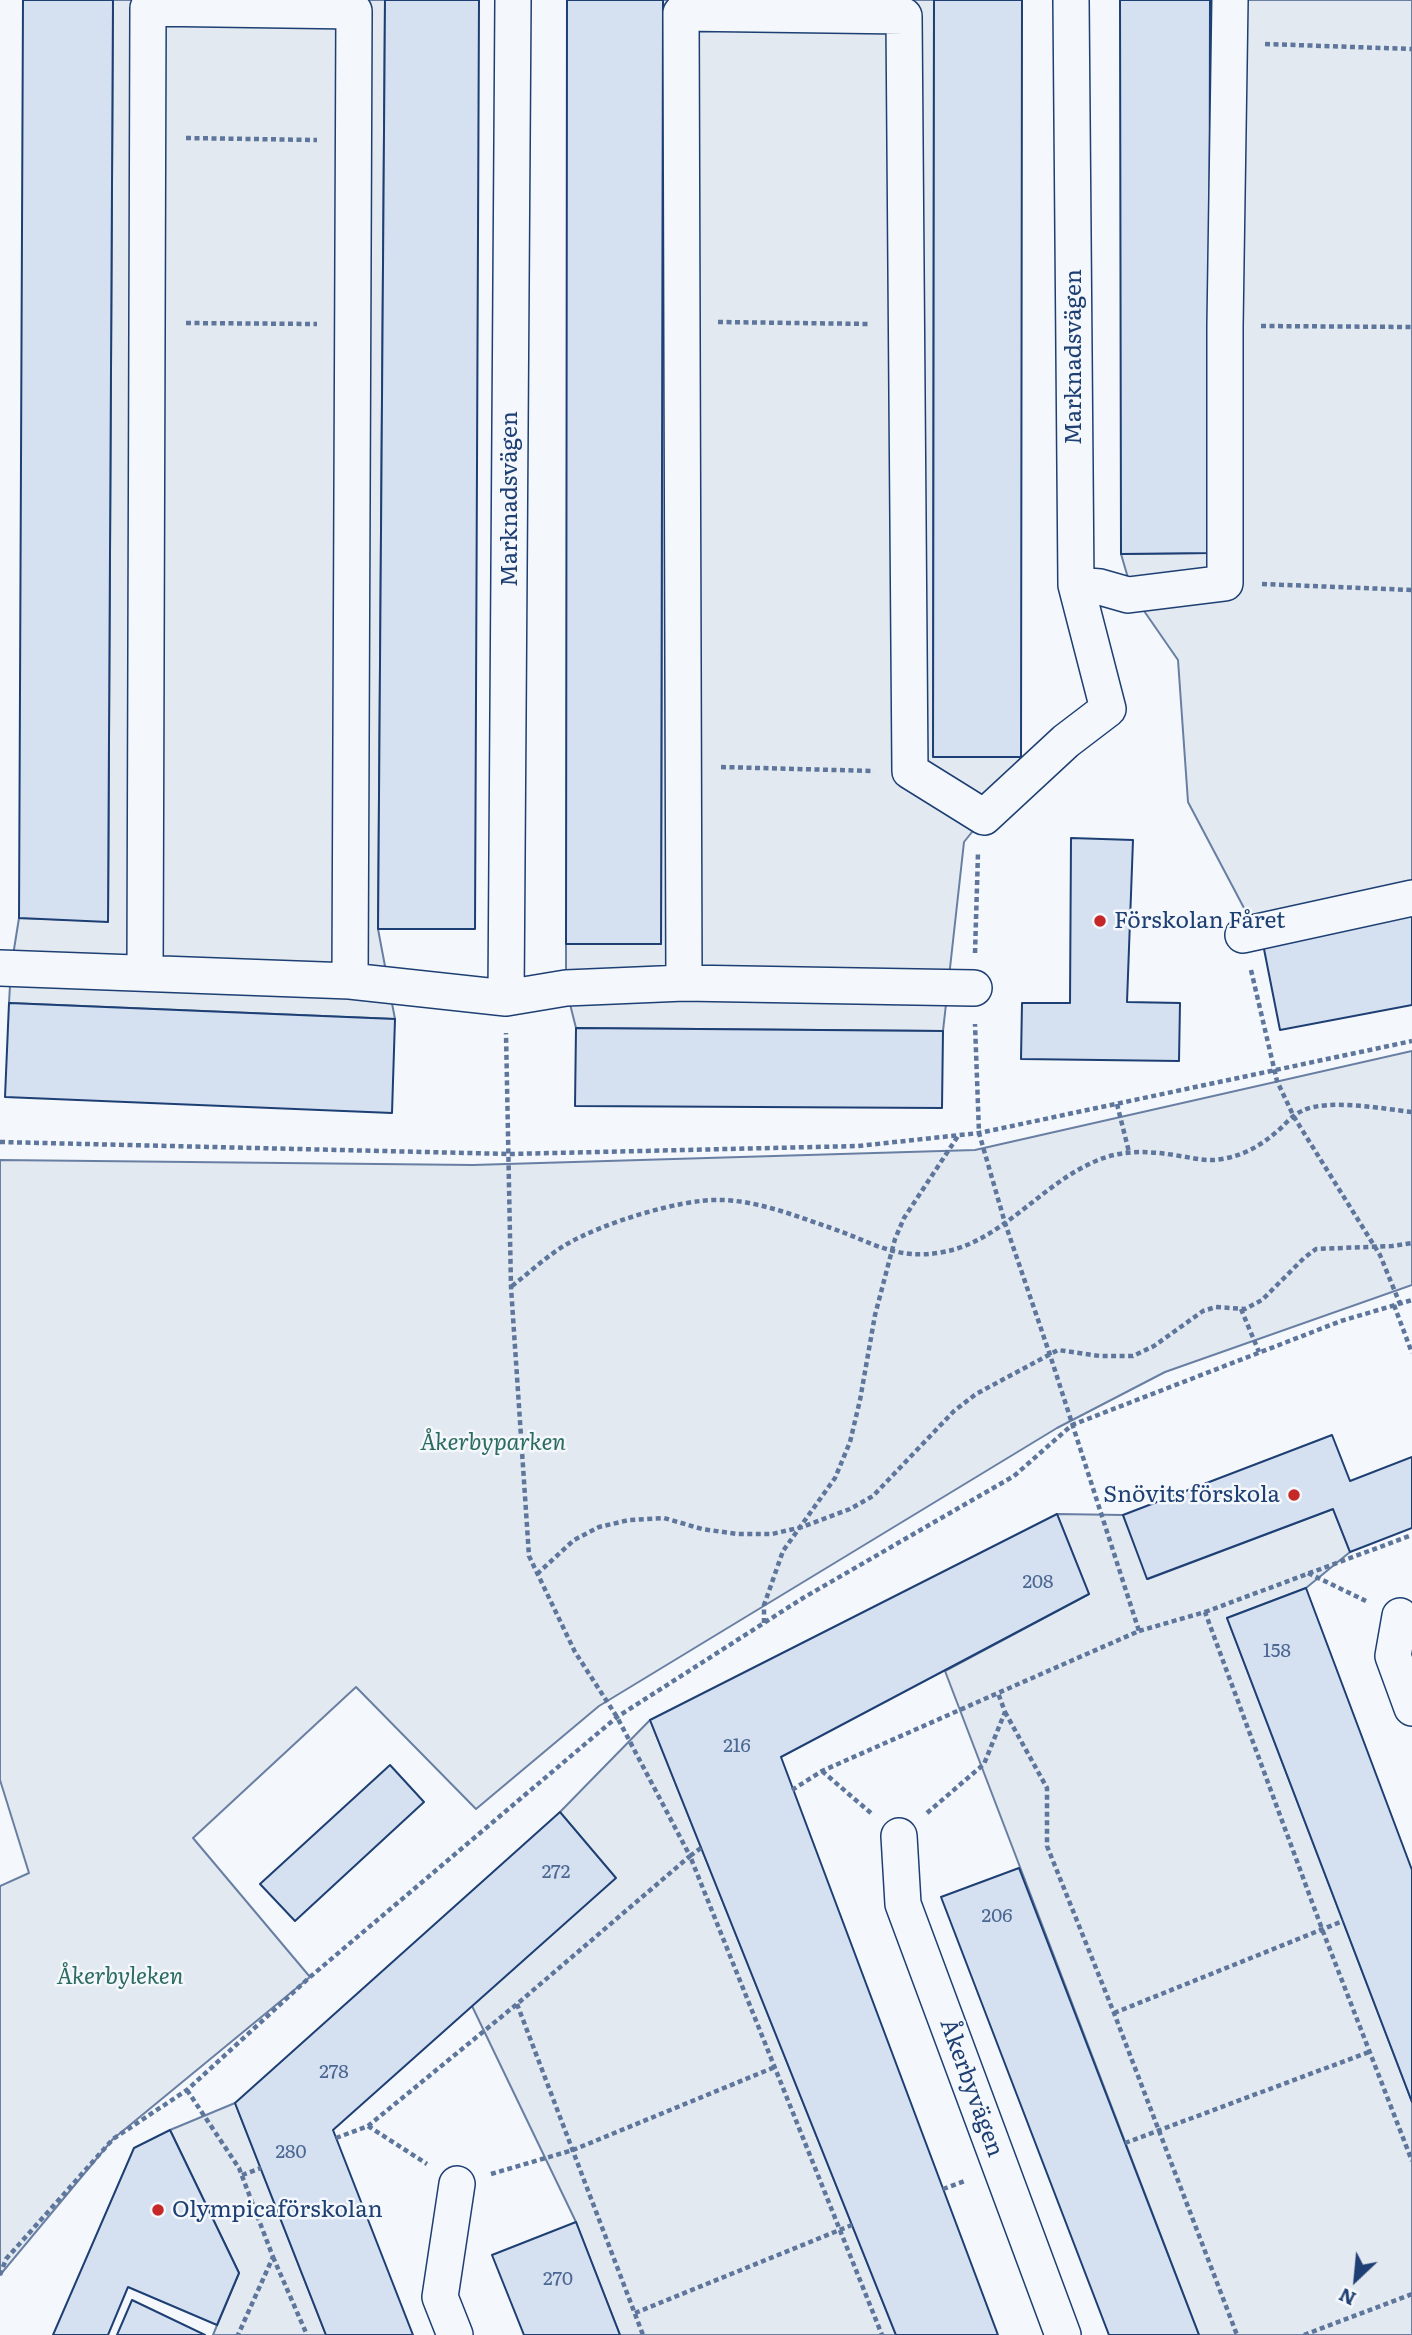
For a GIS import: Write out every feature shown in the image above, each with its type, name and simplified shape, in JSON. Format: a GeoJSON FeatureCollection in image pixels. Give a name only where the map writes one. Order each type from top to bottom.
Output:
{"type":"FeatureCollection","features":[{"type":"Feature","properties":{"kind":"street","name":"Marknadsvägen"},"geometry":{"type":"LineString","coordinates":[[506,998],[513,0]]}},
{"type":"Feature","properties":{"kind":"street","name":"Marknadsvägen"},"geometry":{"type":"LineString","coordinates":[[984,817],[1066,741],[1108,709],[1076,585],[1071,0]]}},
{"type":"Feature","properties":{"kind":"street"},"geometry":{"type":"LineString","coordinates":[[1076,585],[1100,587],[1128,595],[1225,583],[1225,326],[1230,0]]}},
{"type":"Feature","properties":{"kind":"street"},"geometry":{"type":"LineString","coordinates":[[145,972],[148,8],[354,11],[350,981]]}},
{"type":"Feature","properties":{"kind":"street"},"geometry":{"type":"LineString","coordinates":[[684,983],[681,13],[904,16],[910,771],[984,817]]}},
{"type":"Feature","properties":{"kind":"street"},"geometry":{"type":"LineString","coordinates":[[1243,935],[1412,898]]}},
{"type":"Feature","properties":{"kind":"street"},"geometry":{"type":"LineString","coordinates":[[0,968],[350,981],[506,998],[566,988],[684,983],[974,988]]}},
{"type":"Feature","properties":{"kind":"street"},"geometry":{"type":"LineString","coordinates":[[1400,1616],[1393,1656],[1412,1708]]}},
{"type":"Feature","properties":{"kind":"street","name":"Åkerbyvägen"},"geometry":{"type":"LineString","coordinates":[[899,1836],[903,1904],[1062,2335]]}},
{"type":"Feature","properties":{"kind":"street"},"geometry":{"type":"LineString","coordinates":[[455,2335],[440,2297],[457,2183]]}},
{"type":"Feature","properties":{"kind":"path"},"geometry":{"type":"LineString","coordinates":[[1229,43],[1412,49]]}},
{"type":"Feature","properties":{"kind":"path"},"geometry":{"type":"LineString","coordinates":[[148,138],[353,140]]}},
{"type":"Feature","properties":{"kind":"path"},"geometry":{"type":"LineString","coordinates":[[681,321],[906,325]]}},
{"type":"Feature","properties":{"kind":"path"},"geometry":{"type":"LineString","coordinates":[[147,322],[353,324]]}},
{"type":"Feature","properties":{"kind":"path"},"geometry":{"type":"LineString","coordinates":[[1225,326],[1412,327]]}},
{"type":"Feature","properties":{"kind":"path"},"geometry":{"type":"LineString","coordinates":[[1225,583],[1412,590]]}},
{"type":"Feature","properties":{"kind":"path"},"geometry":{"type":"LineString","coordinates":[[682,766],[910,771]]}},
{"type":"Feature","properties":{"kind":"path"},"geometry":{"type":"LineString","coordinates":[[984,817],[979,834],[974,988],[979,1133],[1005,1223],[1139,1630]]}},
{"type":"Feature","properties":{"kind":"path"},"geometry":{"type":"LineString","coordinates":[[1243,935],[1274,1071],[1294,1117],[1375,1247],[1412,1353]]}},
{"type":"Feature","properties":{"kind":"path"},"geometry":{"type":"LineString","coordinates":[[506,998],[511,1287],[529,1556],[575,1653],[617,1717],[690,1856],[882,2335]]}},
{"type":"Feature","properties":{"kind":"path"},"geometry":{"type":"LineString","coordinates":[[0,1142],[510,1154],[858,1146],[979,1133],[1412,1041]]}},
{"type":"Feature","properties":{"kind":"path"},"geometry":{"type":"LineString","coordinates":[[1117,1104],[1129,1152]]}},
{"type":"Feature","properties":{"kind":"path"},"geometry":{"type":"LineString","coordinates":[[511,1287],[565,1245],[590,1232],[676,1206],[718,1199],[748,1203],[832,1228],[892,1251],[941,1253],[963,1248],[989,1235],[1036,1198],[1076,1171],[1098,1160],[1129,1152],[1157,1152],[1201,1160],[1220,1160],[1250,1152],[1302,1111],[1320,1107],[1343,1106],[1412,1112]]}},
{"type":"Feature","properties":{"kind":"path"},"geometry":{"type":"LineString","coordinates":[[764,1623],[764,1605],[783,1551],[835,1478],[850,1442],[875,1315],[904,1218],[959,1136]]}},
{"type":"Feature","properties":{"kind":"path"},"geometry":{"type":"LineString","coordinates":[[537,1573],[573,1540],[599,1527],[629,1520],[664,1518],[702,1529],[737,1534],[772,1534],[798,1528],[850,1509],[873,1496],[954,1411],[995,1382],[1058,1350],[1100,1356],[1133,1356],[1154,1346],[1203,1311],[1216,1307],[1241,1309],[1262,1300],[1315,1249],[1412,1243]]}},
{"type":"Feature","properties":{"kind":"path"},"geometry":{"type":"LineString","coordinates":[[0,2275],[6,2259],[113,2139],[187,2090],[310,1977],[617,1717],[764,1623],[1014,1476],[1072,1425],[1341,1321],[1412,1300]]}},
{"type":"Feature","properties":{"kind":"path"},"geometry":{"type":"LineString","coordinates":[[1241,1309],[1259,1352]]}},
{"type":"Feature","properties":{"kind":"path"},"geometry":{"type":"LineString","coordinates":[[792,1790],[822,1771],[1139,1630],[1205,1612],[1412,1535]]}},
{"type":"Feature","properties":{"kind":"path"},"geometry":{"type":"LineString","coordinates":[[1308,1573],[1400,1616]]}},
{"type":"Feature","properties":{"kind":"path"},"geometry":{"type":"LineString","coordinates":[[1205,1612],[1322,1929],[1412,2161]]}},
{"type":"Feature","properties":{"kind":"path"},"geometry":{"type":"LineString","coordinates":[[998,1693],[1005,1713],[1047,1788],[1047,1846],[1237,2335]]}},
{"type":"Feature","properties":{"kind":"path"},"geometry":{"type":"LineString","coordinates":[[822,1771],[899,1836],[984,1764],[1005,1713]]}},
{"type":"Feature","properties":{"kind":"path"},"geometry":{"type":"LineString","coordinates":[[336,2138],[368,2126],[701,1848]]}},
{"type":"Feature","properties":{"kind":"path"},"geometry":{"type":"LineString","coordinates":[[1114,2013],[1343,1922]]}},
{"type":"Feature","properties":{"kind":"path"},"geometry":{"type":"LineString","coordinates":[[517,2004],[643,2335]]}},
{"type":"Feature","properties":{"kind":"path"},"geometry":{"type":"LineString","coordinates":[[1125,2143],[1369,2052]]}},
{"type":"Feature","properties":{"kind":"path"},"geometry":{"type":"LineString","coordinates":[[368,2126],[457,2183],[573,2150],[775,2067]]}},
{"type":"Feature","properties":{"kind":"path"},"geometry":{"type":"LineString","coordinates":[[187,2090],[242,2175],[273,2257],[307,2335]]}},
{"type":"Feature","properties":{"kind":"path"},"geometry":{"type":"LineString","coordinates":[[242,2175],[261,2168]]}},
{"type":"Feature","properties":{"kind":"path"},"geometry":{"type":"LineString","coordinates":[[635,2313],[852,2225]]}},
{"type":"Feature","properties":{"kind":"path"},"geometry":{"type":"LineString","coordinates":[[239,2335],[273,2257]]}},
{"type":"Feature","properties":{"kind":"path"},"geometry":{"type":"LineString","coordinates":[[1304,2335],[1412,2294]]}},
{"type":"Feature","properties":{"kind":"green space"},"geometry":{"type":"Polygon","coordinates":[[[113,0],[385,0],[378,929],[395,1019],[9,1003],[11,968],[19,918],[108,921],[113,0]]]}},
{"type":"Feature","properties":{"kind":"green space"},"geometry":{"type":"Polygon","coordinates":[[[663,0],[934,0],[933,756],[1021,757],[984,817],[964,842],[943,1031],[576,1028],[566,988],[566,944],[661,944],[663,0]]]}},
{"type":"Feature","properties":{"kind":"green space"},"geometry":{"type":"Polygon","coordinates":[[[1210,0],[1412,0],[1412,914],[1263,944],[1188,802],[1178,660],[1133,595],[1121,554],[1209,553],[1210,0]]]}},
{"type":"Feature","properties":{"kind":"green space","name":"Åkerbyparken"},"geometry":{"type":"Polygon","coordinates":[[[1412,1051],[1412,1285],[1165,1372],[1057,1428],[599,1706],[476,1809],[356,1687],[193,1838],[310,1977],[113,2139],[0,2275],[0,1886],[29,1873],[0,1780],[0,1160],[473,1165],[975,1150],[1412,1051]]]}},
{"type":"Feature","properties":{"kind":"green space"},"geometry":{"type":"Polygon","coordinates":[[[1333,1509],[1350,1552],[1306,1588],[1227,1618],[1412,2102],[1412,2335],[1199,2335],[945,1671],[1089,1594],[1057,1514],[1123,1515],[1148,1579],[1333,1509]]]}},
{"type":"Feature","properties":{"kind":"green space"},"geometry":{"type":"Polygon","coordinates":[[[650,1720],[896,2335],[620,2335],[576,2222],[472,2006],[560,1812],[650,1720]]]}},
{"type":"Feature","properties":{"kind":"green space"},"geometry":{"type":"Polygon","coordinates":[[[235,2103],[326,2335],[213,2335],[239,2273],[170,2130],[235,2103]]]}},
{"type":"Feature","properties":{"kind":"building"},"geometry":{"type":"Polygon","coordinates":[[[23,0],[113,0],[108,922],[19,918],[23,0]]]}},
{"type":"Feature","properties":{"kind":"building"},"geometry":{"type":"Polygon","coordinates":[[[385,0],[479,0],[475,929],[378,929],[385,0]]]}},
{"type":"Feature","properties":{"kind":"building"},"geometry":{"type":"Polygon","coordinates":[[[567,0],[663,0],[661,944],[566,944],[567,0]]]}},
{"type":"Feature","properties":{"kind":"building"},"geometry":{"type":"Polygon","coordinates":[[[934,0],[1022,0],[1021,757],[933,757],[934,0]]]}},
{"type":"Feature","properties":{"kind":"building"},"geometry":{"type":"Polygon","coordinates":[[[1120,0],[1210,0],[1209,553],[1121,554],[1120,0]]]}},
{"type":"Feature","properties":{"kind":"building","name":"Förskolan Fåret"},"geometry":{"type":"Polygon","coordinates":[[[1071,838],[1133,840],[1127,1002],[1180,1003],[1179,1061],[1021,1059],[1022,1003],[1070,1003],[1071,838]]]}},
{"type":"Feature","properties":{"kind":"building"},"geometry":{"type":"Polygon","coordinates":[[[1412,914],[1412,1005],[1280,1030],[1263,944],[1412,914]]]}},
{"type":"Feature","properties":{"kind":"building"},"geometry":{"type":"Polygon","coordinates":[[[9,1003],[395,1019],[392,1113],[5,1097],[9,1003]]]}},
{"type":"Feature","properties":{"kind":"building"},"geometry":{"type":"Polygon","coordinates":[[[576,1028],[943,1031],[942,1108],[575,1106],[576,1028]]]}},
{"type":"Feature","properties":{"kind":"building","name":"Snövits förskola"},"geometry":{"type":"Polygon","coordinates":[[[1332,1435],[1350,1481],[1412,1457],[1412,1528],[1350,1552],[1333,1509],[1147,1579],[1123,1515],[1332,1435]]]}},
{"type":"Feature","properties":{"kind":"building"},"geometry":{"type":"Polygon","coordinates":[[[1057,1514],[1089,1594],[781,1757],[998,2335],[896,2335],[650,1720],[1057,1514]]]}},
{"type":"Feature","properties":{"kind":"building"},"geometry":{"type":"Polygon","coordinates":[[[1306,1588],[1412,1870],[1412,2102],[1227,1618],[1306,1588]]]}},
{"type":"Feature","properties":{"kind":"building"},"geometry":{"type":"Polygon","coordinates":[[[390,1765],[424,1802],[295,1921],[260,1884],[390,1765]]]}},
{"type":"Feature","properties":{"kind":"building"},"geometry":{"type":"Polygon","coordinates":[[[560,1812],[616,1878],[333,2130],[413,2335],[326,2335],[235,2103],[560,1812]]]}},
{"type":"Feature","properties":{"kind":"building"},"geometry":{"type":"Polygon","coordinates":[[[1019,1868],[1199,2335],[1109,2335],[941,1897],[1019,1868]]]}},
{"type":"Feature","properties":{"kind":"building","name":"Olympicaförskolan"},"geometry":{"type":"Polygon","coordinates":[[[170,2130],[239,2273],[217,2325],[128,2287],[108,2335],[53,2335],[134,2148],[170,2130]]]}},
{"type":"Feature","properties":{"kind":"building"},"geometry":{"type":"Polygon","coordinates":[[[576,2222],[620,2335],[524,2335],[492,2255],[576,2222]]]}},
{"type":"Feature","properties":{"kind":"building"},"geometry":{"type":"Polygon","coordinates":[[[132,2300],[205,2335],[117,2335],[132,2300]]]}},
{"type":"Feature","properties":{"kind":"place","name":"Förskolan Fåret"},"geometry":{"type":"Point","coordinates":[1100,921]}},
{"type":"Feature","properties":{"kind":"place","name":"Snövits förskola"},"geometry":{"type":"Point","coordinates":[1294,1495]}},
{"type":"Feature","properties":{"kind":"place","name":"Olympicaförskolan"},"geometry":{"type":"Point","coordinates":[158,2210]}},
{"type":"Feature","properties":{"kind":"park label","name":"Åkerbyleken"},"geometry":{"type":"Point","coordinates":[120,1977]}}]}
